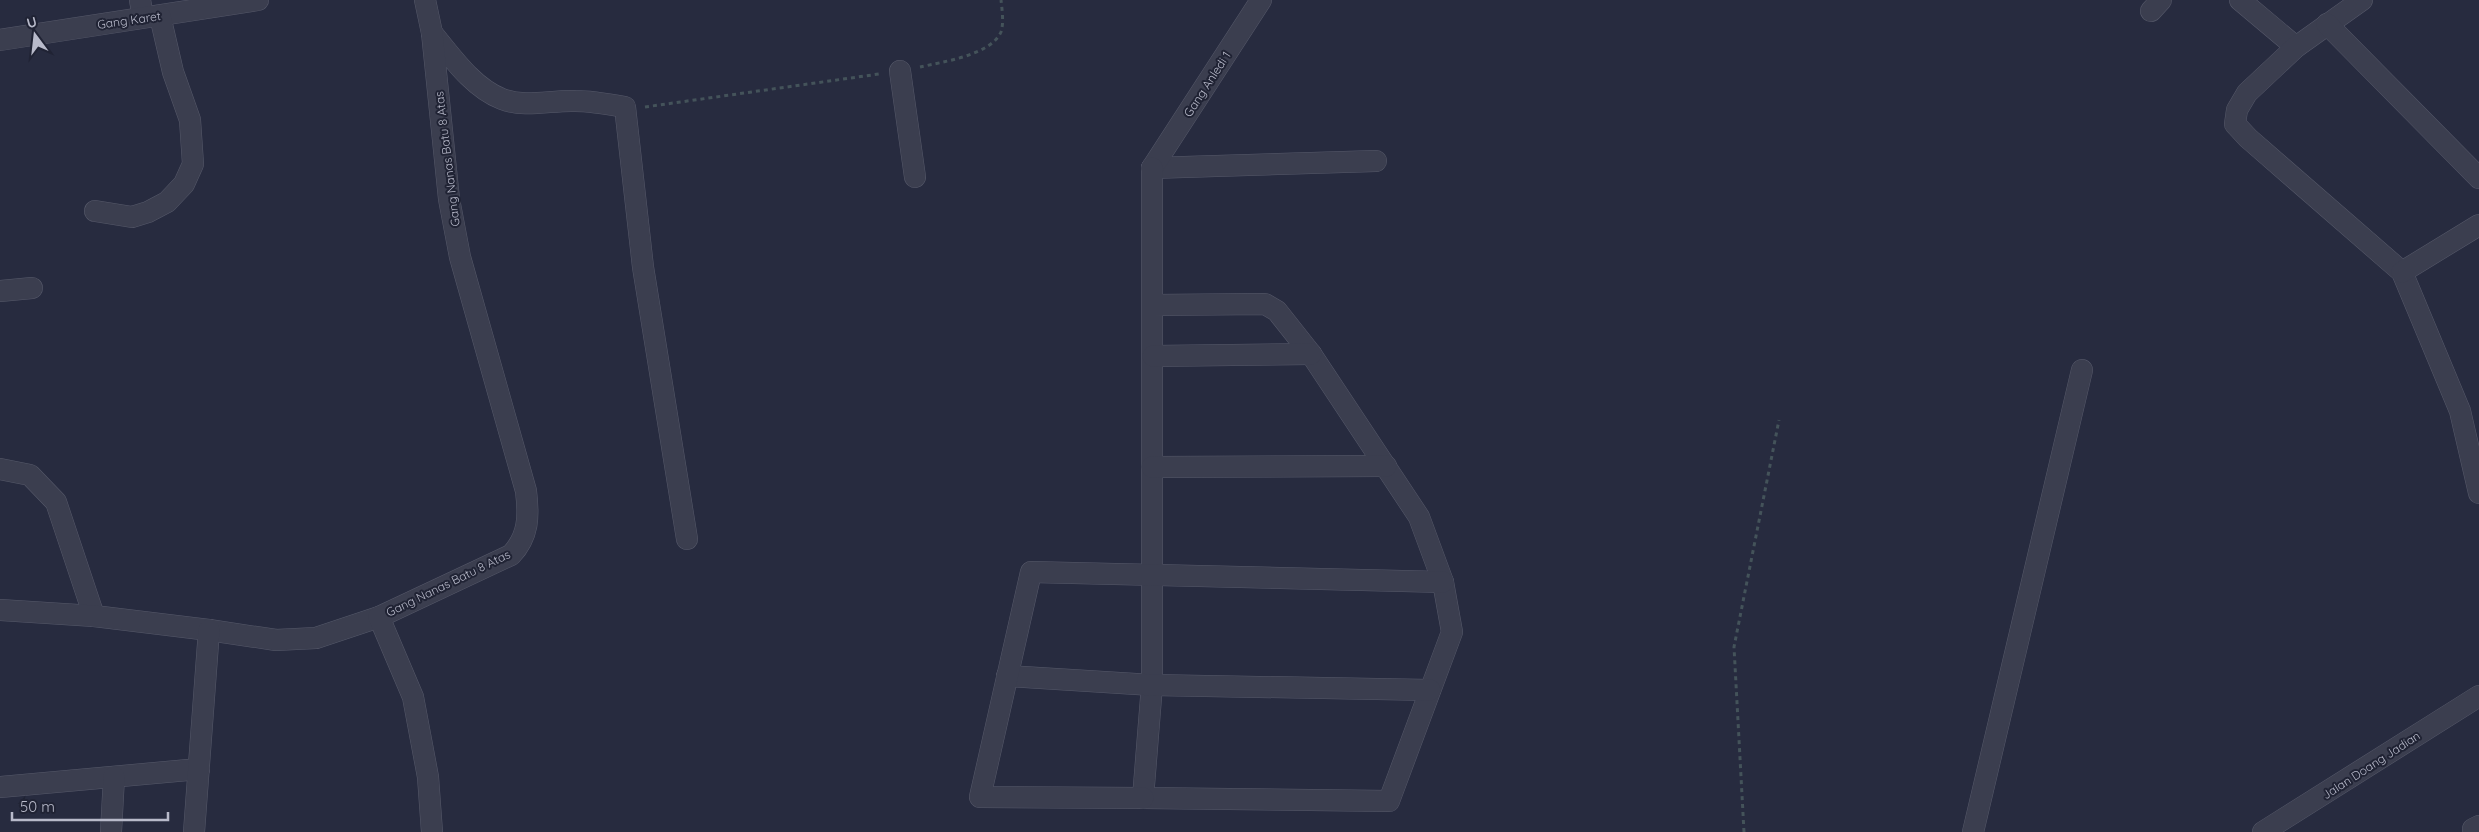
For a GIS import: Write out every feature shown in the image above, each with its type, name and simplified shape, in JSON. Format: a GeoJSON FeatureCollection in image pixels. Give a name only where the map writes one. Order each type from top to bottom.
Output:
{"type":"FeatureCollection","features":[{"type":"Feature","properties":{"kind":"street","name":"Gang Karet"},"geometry":{"type":"LineString","coordinates":[[0,40],[147,11],[258,0]]}},
{"type":"Feature","properties":{"kind":"street","name":"Gang Nanas Batu 8 Atas"},"geometry":{"type":"LineString","coordinates":[[0,610],[94,616],[276,640],[316,638],[379,617],[511,555],[521,544],[529,514],[526,491],[460,257],[449,199],[432,33],[425,0]]}},
{"type":"Feature","properties":{"kind":"street","name":"Gang Anledi 1"},"geometry":{"type":"LineString","coordinates":[[1152,168],[1261,0]]}},
{"type":"Feature","properties":{"kind":"street"},"geometry":{"type":"LineString","coordinates":[[2240,0],[2296,47]]}},
{"type":"Feature","properties":{"kind":"street"},"geometry":{"type":"LineString","coordinates":[[2362,0],[2332,13],[2247,93],[2237,110],[2235,124],[2248,138],[2402,272],[2460,411],[2479,492]]}},
{"type":"Feature","properties":{"kind":"street"},"geometry":{"type":"LineString","coordinates":[[95,211],[132,217],[148,212],[167,202],[173,196],[184,184],[193,164],[190,120],[174,72],[147,11]]}},
{"type":"Feature","properties":{"kind":"street"},"geometry":{"type":"LineString","coordinates":[[2332,13],[2479,178]]}},
{"type":"Feature","properties":{"kind":"street"},"geometry":{"type":"LineString","coordinates":[[432,33],[458,65],[482,87],[502,99],[529,103],[575,100],[625,107],[643,267],[687,540]]}},
{"type":"Feature","properties":{"kind":"street"},"geometry":{"type":"LineString","coordinates":[[900,71],[915,177]]}},
{"type":"Feature","properties":{"kind":"street"},"geometry":{"type":"LineString","coordinates":[[1143,798],[1152,685],[1152,168],[1376,161]]}},
{"type":"Feature","properties":{"kind":"street"},"geometry":{"type":"LineString","coordinates":[[2402,272],[2479,224]]}},
{"type":"Feature","properties":{"kind":"street"},"geometry":{"type":"LineString","coordinates":[[0,291],[32,288]]}},
{"type":"Feature","properties":{"kind":"street"},"geometry":{"type":"LineString","coordinates":[[1152,305],[1265,304],[1277,311],[1310,354],[1419,517],[1443,582],[1452,632],[1389,801],[980,797],[1031,572],[1443,582]]}},
{"type":"Feature","properties":{"kind":"street"},"geometry":{"type":"LineString","coordinates":[[1153,356],[1310,354]]}},
{"type":"Feature","properties":{"kind":"street"},"geometry":{"type":"LineString","coordinates":[[1973,832],[2082,370]]}},
{"type":"Feature","properties":{"kind":"street"},"geometry":{"type":"LineString","coordinates":[[1152,467],[1386,466]]}},
{"type":"Feature","properties":{"kind":"street"},"geometry":{"type":"LineString","coordinates":[[0,469],[30,475],[56,502],[94,616]]}},
{"type":"Feature","properties":{"kind":"street"},"geometry":{"type":"LineString","coordinates":[[379,617],[413,697],[428,778],[432,832]]}},
{"type":"Feature","properties":{"kind":"street"},"geometry":{"type":"LineString","coordinates":[[194,832],[209,630]]}},
{"type":"Feature","properties":{"kind":"street"},"geometry":{"type":"LineString","coordinates":[[1007,676],[1152,685],[1430,690]]}},
{"type":"Feature","properties":{"kind":"street","name":"Jalan Doang Jadian"},"geometry":{"type":"LineString","coordinates":[[2263,832],[2479,696]]}},
{"type":"Feature","properties":{"kind":"street"},"geometry":{"type":"LineString","coordinates":[[0,787],[198,769]]}},
{"type":"Feature","properties":{"kind":"street"},"geometry":{"type":"LineString","coordinates":[[111,832],[114,777]]}},
{"type":"Feature","properties":{"kind":"path"},"geometry":{"type":"LineString","coordinates":[[625,107],[644,107],[716,98],[900,71],[969,56],[990,44],[1001,32],[1002,0]]}},
{"type":"Feature","properties":{"kind":"path"},"geometry":{"type":"LineString","coordinates":[[1744,832],[1734,647],[1779,420]]}}]}
